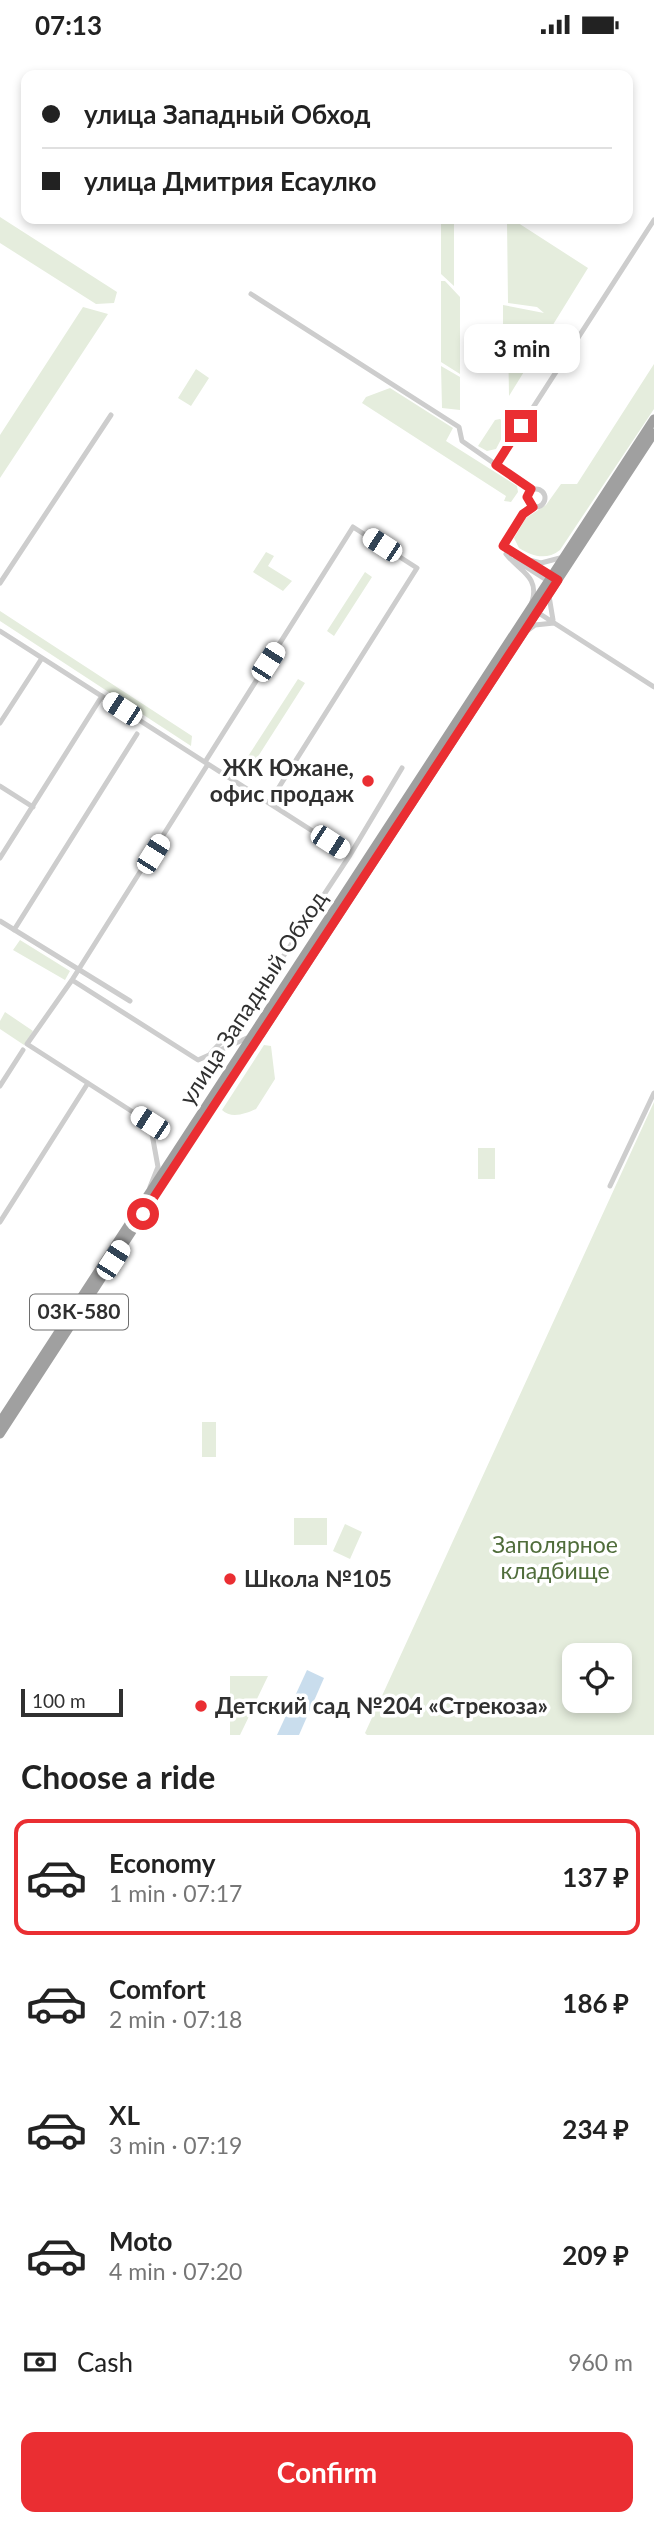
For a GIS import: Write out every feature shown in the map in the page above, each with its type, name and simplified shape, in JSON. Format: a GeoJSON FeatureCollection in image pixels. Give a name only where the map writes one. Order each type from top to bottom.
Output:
{"type":"FeatureCollection","features":[{"type":"Feature","properties":{"kind":"highway","name":"улица Западный Обход"},"geometry":{"type":"LineString","coordinates":[[553,583],[572,545],[654,419]]}},
{"type":"Feature","properties":{"kind":"highway","name":"улица Западный Обход"},"geometry":{"type":"LineString","coordinates":[[0,1422],[264,1017],[654,433]]}},
{"type":"Feature","properties":{"kind":"highway","name":"улица Западный Обход"},"geometry":{"type":"LineString","coordinates":[[0,1434],[525,633],[532,612]]}},
{"type":"Feature","properties":{"kind":"street"},"geometry":{"type":"LineString","coordinates":[[496,465],[654,220]]}},
{"type":"Feature","properties":{"kind":"street"},"geometry":{"type":"LineString","coordinates":[[251,294],[460,426],[462,441],[531,489],[541,489],[545,497],[542,505],[523,514],[503,546]]}},
{"type":"Feature","properties":{"kind":"street"},"geometry":{"type":"LineString","coordinates":[[0,583],[111,415]]}},
{"type":"Feature","properties":{"kind":"street"},"geometry":{"type":"LineString","coordinates":[[531,489],[527,497],[533,507]]}},
{"type":"Feature","properties":{"kind":"street"},"geometry":{"type":"LineString","coordinates":[[133,1217],[158,1167],[150,1123],[27,1044],[72,979],[353,527],[417,568],[269,803]]}},
{"type":"Feature","properties":{"kind":"street"},"geometry":{"type":"LineString","coordinates":[[525,559],[541,562],[557,560],[572,545]]}},
{"type":"Feature","properties":{"kind":"street"},"geometry":{"type":"LineString","coordinates":[[503,546],[525,559],[553,583]]}},
{"type":"Feature","properties":{"kind":"street"},"geometry":{"type":"LineString","coordinates":[[503,546],[506,554],[533,582],[532,612],[554,623],[654,687]]}},
{"type":"Feature","properties":{"kind":"street"},"geometry":{"type":"LineString","coordinates":[[506,554],[553,583]]}},
{"type":"Feature","properties":{"kind":"street"},"geometry":{"type":"LineString","coordinates":[[553,583],[549,607],[554,623]]}},
{"type":"Feature","properties":{"kind":"street"},"geometry":{"type":"LineString","coordinates":[[525,633],[535,625],[554,623]]}},
{"type":"Feature","properties":{"kind":"street"},"geometry":{"type":"LineString","coordinates":[[0,631],[350,855]]}},
{"type":"Feature","properties":{"kind":"street"},"geometry":{"type":"LineString","coordinates":[[0,723],[42,658]]}},
{"type":"Feature","properties":{"kind":"street"},"geometry":{"type":"LineString","coordinates":[[0,858],[102,696]]}},
{"type":"Feature","properties":{"kind":"street"},"geometry":{"type":"LineString","coordinates":[[14,930],[137,734]]}},
{"type":"Feature","properties":{"kind":"street"},"geometry":{"type":"LineString","coordinates":[[209,1055],[242,1019],[350,855],[402,768]]}},
{"type":"Feature","properties":{"kind":"street"},"geometry":{"type":"LineString","coordinates":[[0,786],[33,807]]}},
{"type":"Feature","properties":{"kind":"street"},"geometry":{"type":"LineString","coordinates":[[0,921],[130,1001]]}},
{"type":"Feature","properties":{"kind":"street"},"geometry":{"type":"LineString","coordinates":[[72,979],[198,1060],[240,1044],[264,1017]]}},
{"type":"Feature","properties":{"kind":"street"},"geometry":{"type":"LineString","coordinates":[[0,1086],[23,1050]]}},
{"type":"Feature","properties":{"kind":"street"},"geometry":{"type":"LineString","coordinates":[[0,1222],[88,1083]]}},
{"type":"Feature","properties":{"kind":"street"},"geometry":{"type":"LineString","coordinates":[[610,1186],[654,1093]]}},
{"type":"Feature","properties":{"kind":"green space"},"geometry":{"type":"Polygon","coordinates":[[[0,217],[117,292],[114,303],[96,304],[0,243],[0,217]]]}},
{"type":"Feature","properties":{"kind":"green space"},"geometry":{"type":"Polygon","coordinates":[[[441,224],[454,224],[454,286],[441,274],[441,224]]]}},
{"type":"Feature","properties":{"kind":"green space"},"geometry":{"type":"Polygon","coordinates":[[[507,224],[520,224],[588,268],[509,396],[508,335],[503,331],[503,305],[544,313],[537,307],[508,303],[507,224]]]}},
{"type":"Feature","properties":{"kind":"green space"},"geometry":{"type":"Polygon","coordinates":[[[441,281],[445,281],[460,297],[460,374],[441,362],[441,281]]]}},
{"type":"Feature","properties":{"kind":"green space"},"geometry":{"type":"Polygon","coordinates":[[[83,307],[108,314],[0,478],[0,435],[83,307]]]}},
{"type":"Feature","properties":{"kind":"green space"},"geometry":{"type":"Polygon","coordinates":[[[654,364],[654,409],[560,550],[539,556],[519,548],[514,538],[526,518],[546,505],[561,484],[577,484],[654,364]]]}},
{"type":"Feature","properties":{"kind":"green space"},"geometry":{"type":"Polygon","coordinates":[[[441,366],[460,377],[460,410],[442,408],[441,366]]]}},
{"type":"Feature","properties":{"kind":"green space"},"geometry":{"type":"Polygon","coordinates":[[[196,369],[209,378],[191,406],[178,398],[196,369]]]}},
{"type":"Feature","properties":{"kind":"green space"},"geometry":{"type":"Polygon","coordinates":[[[390,388],[453,428],[446,441],[517,486],[518,492],[511,502],[504,501],[506,496],[362,403],[366,397],[390,388]]]}},
{"type":"Feature","properties":{"kind":"green space"},"geometry":{"type":"Polygon","coordinates":[[[500,419],[508,426],[496,449],[487,451],[478,446],[495,420],[500,419]]]}},
{"type":"Feature","properties":{"kind":"green space"},"geometry":{"type":"Polygon","coordinates":[[[266,552],[274,556],[268,566],[292,581],[283,591],[253,572],[266,552]]]}},
{"type":"Feature","properties":{"kind":"green space"},"geometry":{"type":"Polygon","coordinates":[[[365,572],[372,577],[334,636],[327,631],[365,572]]]}},
{"type":"Feature","properties":{"kind":"green space"},"geometry":{"type":"Polygon","coordinates":[[[0,611],[192,736],[191,746],[0,621],[0,611]]]}},
{"type":"Feature","properties":{"kind":"green space"},"geometry":{"type":"Polygon","coordinates":[[[298,679],[305,683],[250,769],[243,764],[298,679]]]}},
{"type":"Feature","properties":{"kind":"green space"},"geometry":{"type":"Polygon","coordinates":[[[20,940],[70,971],[65,980],[13,950],[20,940]]]}},
{"type":"Feature","properties":{"kind":"green space"},"geometry":{"type":"Polygon","coordinates":[[[5,1012],[33,1031],[24,1045],[0,1029],[0,1021],[5,1012]]]}},
{"type":"Feature","properties":{"kind":"green space"},"geometry":{"type":"Polygon","coordinates":[[[264,1045],[271,1046],[275,1079],[256,1109],[238,1115],[226,1113],[222,1110],[264,1045]]]}},
{"type":"Feature","properties":{"kind":"green space","name":"Заполярное кладбище"},"geometry":{"type":"Polygon","coordinates":[[[654,1102],[654,1735],[365,1733],[654,1102]]]}},
{"type":"Feature","properties":{"kind":"green space"},"geometry":{"type":"Polygon","coordinates":[[[478,1148],[495,1148],[495,1179],[478,1179],[478,1148]]]}},
{"type":"Feature","properties":{"kind":"green space"},"geometry":{"type":"Polygon","coordinates":[[[202,1422],[216,1422],[216,1457],[202,1457],[202,1422]]]}},
{"type":"Feature","properties":{"kind":"green space"},"geometry":{"type":"Polygon","coordinates":[[[294,1518],[327,1518],[327,1545],[294,1545],[294,1518]]]}},
{"type":"Feature","properties":{"kind":"green space"},"geometry":{"type":"Polygon","coordinates":[[[345,1524],[362,1532],[350,1559],[333,1551],[345,1524]]]}},
{"type":"Feature","properties":{"kind":"green space"},"geometry":{"type":"Polygon","coordinates":[[[230,1676],[268,1676],[256,1701],[230,1701],[230,1676]]]}},
{"type":"Feature","properties":{"kind":"green space"},"geometry":{"type":"Polygon","coordinates":[[[230,1704],[255,1704],[240,1735],[230,1735],[230,1704]]]}},
{"type":"Feature","properties":{"kind":"water"},"geometry":{"type":"Polygon","coordinates":[[[307,1670],[324,1678],[299,1735],[277,1735],[307,1670]]]}},
{"type":"Feature","properties":{"kind":"place","name":"ЖК Южане, офис продаж"},"geometry":{"type":"Point","coordinates":[368,781]}},
{"type":"Feature","properties":{"kind":"place","name":"Школа №105"},"geometry":{"type":"Point","coordinates":[230,1579]}},
{"type":"Feature","properties":{"kind":"place","name":"Детский сад №204 «Стрекоза»"},"geometry":{"type":"Point","coordinates":[201,1706]}},
{"type":"Feature","properties":{"kind":"route"},"geometry":{"type":"LineString","coordinates":[[143,1214],[558,580],[503,546],[523,514],[533,507],[527,500],[531,489],[496,465],[521,426]]}}]}
